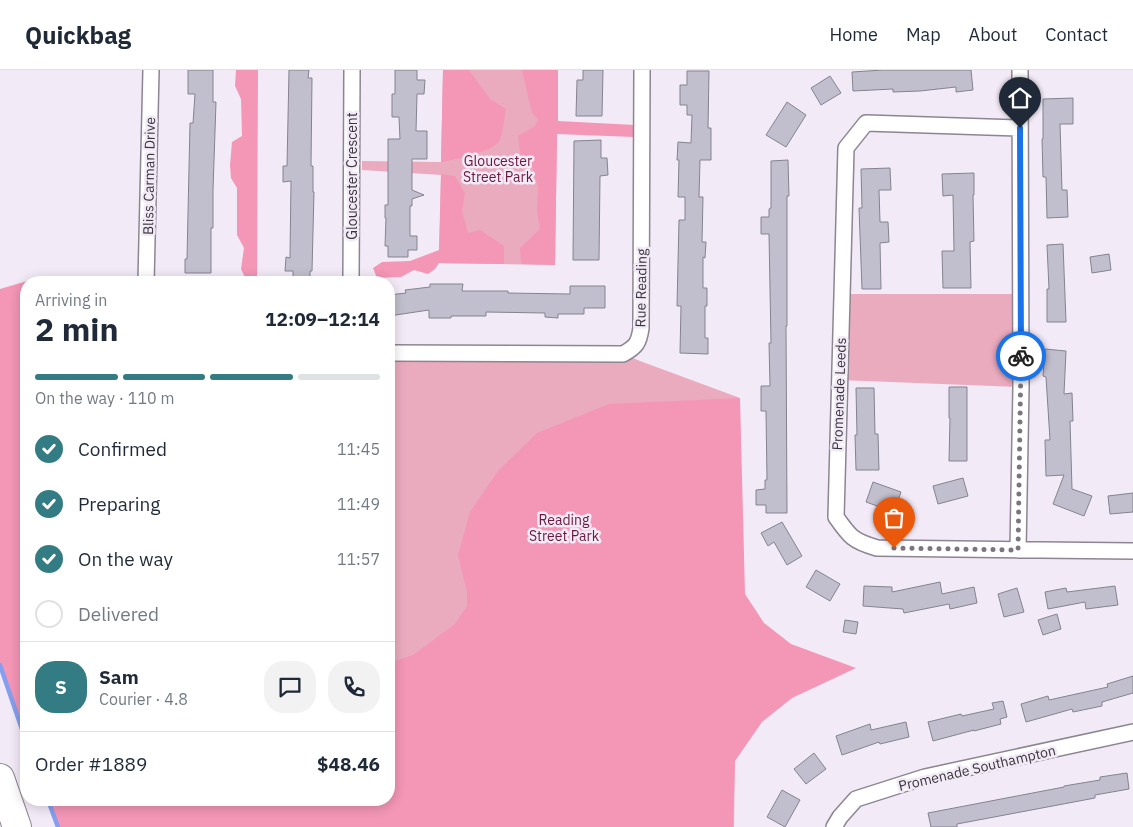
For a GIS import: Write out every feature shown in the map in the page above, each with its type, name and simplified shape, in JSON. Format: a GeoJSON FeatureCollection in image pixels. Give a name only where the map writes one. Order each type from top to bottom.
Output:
{"type":"FeatureCollection","features":[{"type":"Feature","properties":{"kind":"highway"},"geometry":{"type":"LineString","coordinates":[[0,778],[17,827]]}},
{"type":"Feature","properties":{"kind":"street","name":"Bliss Carman Drive"},"geometry":{"type":"LineString","coordinates":[[146,276],[151,70]]}},
{"type":"Feature","properties":{"kind":"street","name":"Gloucester Crescent"},"geometry":{"type":"LineString","coordinates":[[351,276],[352,70]]}},
{"type":"Feature","properties":{"kind":"street","name":"Rue Reading"},"geometry":{"type":"LineString","coordinates":[[395,353],[623,354],[633,348],[640,339],[641,328],[642,70]]}},
{"type":"Feature","properties":{"kind":"street"},"geometry":{"type":"LineString","coordinates":[[1018,550],[1021,387],[1020,70]]}},
{"type":"Feature","properties":{"kind":"street","name":"Promenade Leeds"},"geometry":{"type":"LineString","coordinates":[[1020,128],[866,122],[846,148],[836,518],[854,539],[860,543],[877,548],[1133,551]]}},
{"type":"Feature","properties":{"kind":"street","name":"Promenade Southampton"},"geometry":{"type":"LineString","coordinates":[[834,827],[856,799],[925,777],[1133,732]]}},
{"type":"Feature","properties":{"kind":"green space"},"geometry":{"type":"Polygon","coordinates":[[[236,70],[258,70],[257,276],[244,276],[241,269],[244,248],[237,235],[237,188],[231,178],[230,165],[232,142],[242,136],[241,99],[235,86],[236,70]]]}},
{"type":"Feature","properties":{"kind":"green space","name":"Gloucester Street Park"},"geometry":{"type":"Polygon","coordinates":[[[443,70],[558,70],[555,265],[439,263],[441,175],[362,170],[362,161],[441,162],[443,70]]]}},
{"type":"Feature","properties":{"kind":"green space"},"geometry":{"type":"Polygon","coordinates":[[[443,70],[469,70],[490,99],[506,109],[501,137],[496,144],[473,155],[441,162],[443,70]]]}},
{"type":"Feature","properties":{"kind":"green space"},"geometry":{"type":"Polygon","coordinates":[[[522,70],[558,70],[558,121],[635,125],[634,137],[557,134],[555,265],[521,264],[520,248],[540,229],[537,211],[538,187],[533,169],[520,153],[518,136],[535,126],[538,119],[532,113],[522,70]]]}},
{"type":"Feature","properties":{"kind":"green space"},"geometry":{"type":"Polygon","coordinates":[[[441,174],[455,176],[465,193],[462,211],[468,233],[480,230],[504,246],[504,264],[439,263],[428,274],[414,270],[401,277],[395,277],[376,276],[373,268],[382,262],[410,261],[439,250],[441,174]]]}},
{"type":"Feature","properties":{"kind":"green space"},"geometry":{"type":"Polygon","coordinates":[[[20,283],[20,724],[0,665],[0,289],[20,283]]]}},
{"type":"Feature","properties":{"kind":"green space"},"geometry":{"type":"Polygon","coordinates":[[[842,294],[1021,294],[1021,387],[839,380],[842,294]]]}},
{"type":"Feature","properties":{"kind":"green space","name":"Reading Street Park"},"geometry":{"type":"Polygon","coordinates":[[[395,353],[623,354],[740,398],[734,827],[58,827],[50,806],[395,806],[395,353]]]}},
{"type":"Feature","properties":{"kind":"green space","name":"Reading Street Park"},"geometry":{"type":"Polygon","coordinates":[[[740,398],[745,594],[764,623],[791,644],[856,668],[792,698],[762,722],[735,761],[733,827],[58,827],[50,806],[395,806],[395,661],[413,655],[455,624],[467,606],[467,592],[458,555],[470,512],[498,471],[537,433],[609,404],[740,398]]]}},
{"type":"Feature","properties":{"kind":"building"},"geometry":{"type":"Polygon","coordinates":[[[188,70],[213,70],[213,102],[216,102],[211,273],[185,273],[185,259],[187,259],[190,123],[193,123],[195,94],[188,94],[188,70]]]}},
{"type":"Feature","properties":{"kind":"building"},"geometry":{"type":"Polygon","coordinates":[[[289,70],[309,70],[308,78],[312,78],[311,166],[313,166],[314,192],[312,271],[310,271],[310,276],[293,276],[293,271],[285,271],[286,257],[290,258],[291,181],[283,182],[283,166],[287,166],[289,70]]]}},
{"type":"Feature","properties":{"kind":"building"},"geometry":{"type":"Polygon","coordinates":[[[395,70],[417,70],[417,80],[425,80],[424,94],[417,94],[416,131],[427,131],[427,159],[412,159],[412,190],[424,195],[412,199],[412,206],[410,206],[410,236],[417,236],[417,250],[408,250],[408,257],[388,257],[388,246],[385,246],[385,205],[388,205],[388,139],[400,139],[399,117],[392,117],[392,94],[395,94],[395,70]]]}},
{"type":"Feature","properties":{"kind":"building"},"geometry":{"type":"Polygon","coordinates":[[[583,70],[603,70],[602,116],[576,116],[577,80],[583,80],[583,70]]]}},
{"type":"Feature","properties":{"kind":"building"},"geometry":{"type":"Polygon","coordinates":[[[971,70],[973,90],[956,92],[956,87],[920,91],[893,92],[893,89],[853,91],[852,72],[971,70]]]}},
{"type":"Feature","properties":{"kind":"building"},"geometry":{"type":"Polygon","coordinates":[[[687,71],[709,71],[708,128],[711,128],[711,160],[700,160],[699,197],[703,197],[702,242],[706,242],[705,258],[703,257],[703,288],[707,288],[705,338],[708,338],[708,354],[680,353],[681,306],[677,306],[679,220],[685,220],[685,197],[678,197],[679,160],[677,160],[678,142],[691,143],[692,115],[687,115],[687,105],[680,105],[680,85],[687,85],[687,71]]]}},
{"type":"Feature","properties":{"kind":"building"},"geometry":{"type":"Polygon","coordinates":[[[830,76],[841,93],[821,105],[811,88],[830,76]]]}},
{"type":"Feature","properties":{"kind":"building"},"geometry":{"type":"Polygon","coordinates":[[[1073,98],[1073,124],[1060,124],[1062,190],[1067,190],[1068,217],[1047,218],[1046,177],[1043,177],[1043,99],[1073,98]]]}},
{"type":"Feature","properties":{"kind":"building"},"geometry":{"type":"Polygon","coordinates":[[[787,102],[806,115],[786,147],[766,135],[787,102]]]}},
{"type":"Feature","properties":{"kind":"building"},"geometry":{"type":"Polygon","coordinates":[[[601,140],[601,158],[607,158],[608,175],[600,176],[599,260],[573,260],[574,141],[601,140]]]}},
{"type":"Feature","properties":{"kind":"building"},"geometry":{"type":"Polygon","coordinates":[[[788,160],[786,326],[787,513],[766,513],[766,505],[756,505],[756,490],[765,489],[765,480],[767,480],[766,411],[761,411],[761,386],[770,386],[769,343],[771,343],[769,234],[761,234],[761,217],[769,217],[769,209],[771,208],[771,161],[788,160]]]}},
{"type":"Feature","properties":{"kind":"building"},"geometry":{"type":"Polygon","coordinates":[[[890,168],[891,190],[879,190],[880,222],[888,222],[889,242],[880,243],[881,289],[862,289],[859,208],[862,208],[861,169],[890,168]]]}},
{"type":"Feature","properties":{"kind":"building"},"geometry":{"type":"Polygon","coordinates":[[[974,173],[974,241],[970,242],[971,288],[943,288],[942,251],[954,251],[953,195],[943,196],[942,174],[974,173]]]}},
{"type":"Feature","properties":{"kind":"building"},"geometry":{"type":"Polygon","coordinates":[[[1063,244],[1066,322],[1047,322],[1047,289],[1049,289],[1047,245],[1063,244]]]}},
{"type":"Feature","properties":{"kind":"building"},"geometry":{"type":"Polygon","coordinates":[[[1109,254],[1111,270],[1092,273],[1090,257],[1109,254]]]}},
{"type":"Feature","properties":{"kind":"building"},"geometry":{"type":"Polygon","coordinates":[[[430,284],[463,284],[462,291],[570,294],[570,286],[605,286],[605,308],[584,308],[584,314],[558,314],[558,318],[545,317],[545,313],[486,312],[486,316],[429,318],[429,310],[395,315],[395,294],[406,293],[405,290],[430,287],[430,284]]]}},
{"type":"Feature","properties":{"kind":"building"},"geometry":{"type":"Polygon","coordinates":[[[1045,349],[1066,351],[1064,394],[1072,393],[1073,421],[1070,421],[1072,489],[1092,496],[1084,516],[1053,504],[1064,475],[1046,476],[1045,440],[1050,440],[1046,377],[1043,376],[1045,349]]]}},
{"type":"Feature","properties":{"kind":"building"},"geometry":{"type":"Polygon","coordinates":[[[949,387],[967,387],[967,461],[949,461],[949,387]]]}},
{"type":"Feature","properties":{"kind":"building"},"geometry":{"type":"Polygon","coordinates":[[[856,388],[874,388],[875,434],[878,434],[879,470],[856,470],[856,388]]]}},
{"type":"Feature","properties":{"kind":"building"},"geometry":{"type":"Polygon","coordinates":[[[963,478],[968,496],[938,504],[933,486],[963,478]]]}},
{"type":"Feature","properties":{"kind":"building"},"geometry":{"type":"Polygon","coordinates":[[[873,482],[901,492],[894,512],[866,502],[873,482]]]}},
{"type":"Feature","properties":{"kind":"building"},"geometry":{"type":"Polygon","coordinates":[[[1133,493],[1133,512],[1110,514],[1108,496],[1133,493]]]}},
{"type":"Feature","properties":{"kind":"building"},"geometry":{"type":"Polygon","coordinates":[[[782,522],[802,556],[787,565],[774,542],[768,546],[761,533],[782,522]]]}},
{"type":"Feature","properties":{"kind":"building"},"geometry":{"type":"Polygon","coordinates":[[[816,570],[840,584],[830,601],[806,587],[816,570]]]}},
{"type":"Feature","properties":{"kind":"building"},"geometry":{"type":"Polygon","coordinates":[[[940,582],[942,594],[974,587],[977,603],[950,609],[949,604],[904,613],[903,609],[863,606],[864,586],[892,587],[892,592],[940,582]]]}},
{"type":"Feature","properties":{"kind":"building"},"geometry":{"type":"Polygon","coordinates":[[[1115,586],[1118,605],[1086,609],[1085,602],[1048,609],[1045,592],[1066,588],[1067,592],[1115,586]]]}},
{"type":"Feature","properties":{"kind":"building"},"geometry":{"type":"Polygon","coordinates":[[[1017,588],[1024,612],[1004,617],[998,594],[1017,588]]]}},
{"type":"Feature","properties":{"kind":"building"},"geometry":{"type":"Polygon","coordinates":[[[1057,614],[1061,629],[1043,635],[1038,620],[1057,614]]]}},
{"type":"Feature","properties":{"kind":"building"},"geometry":{"type":"Polygon","coordinates":[[[845,620],[858,622],[856,634],[843,632],[845,620]]]}},
{"type":"Feature","properties":{"kind":"building"},"geometry":{"type":"Polygon","coordinates":[[[1133,676],[1133,693],[1102,702],[1102,706],[1073,712],[1072,709],[1026,722],[1021,704],[1048,696],[1049,700],[1108,687],[1107,684],[1133,676]]]}},
{"type":"Feature","properties":{"kind":"building"},"geometry":{"type":"Polygon","coordinates":[[[1003,701],[1007,717],[1000,719],[1001,724],[933,741],[928,722],[994,709],[992,703],[1003,701]]]}},
{"type":"Feature","properties":{"kind":"building"},"geometry":{"type":"Polygon","coordinates":[[[906,722],[909,737],[880,744],[879,742],[842,755],[836,736],[870,724],[871,730],[906,722]]]}},
{"type":"Feature","properties":{"kind":"building"},"geometry":{"type":"Polygon","coordinates":[[[814,753],[826,769],[806,784],[794,769],[814,753]]]}},
{"type":"Feature","properties":{"kind":"building"},"geometry":{"type":"Polygon","coordinates":[[[1127,773],[1129,789],[1095,795],[1095,798],[957,824],[957,827],[931,827],[928,813],[1100,780],[1100,777],[1127,773]]]}},
{"type":"Feature","properties":{"kind":"building"},"geometry":{"type":"Polygon","coordinates":[[[782,790],[800,800],[785,827],[767,817],[782,790]]]}},
{"type":"Feature","properties":{"kind":"waterway"},"geometry":{"type":"LineString","coordinates":[[0,665],[20,723]]}},
{"type":"Feature","properties":{"kind":"waterway"},"geometry":{"type":"LineString","coordinates":[[50,806],[58,827]]}},
{"type":"Feature","properties":{"kind":"way so far"},"geometry":{"type":"LineString","coordinates":[[894,548],[1018,550],[1021,356]]}},
{"type":"Feature","properties":{"kind":"route"},"geometry":{"type":"LineString","coordinates":[[1020,128],[1021,356]]}}]}
